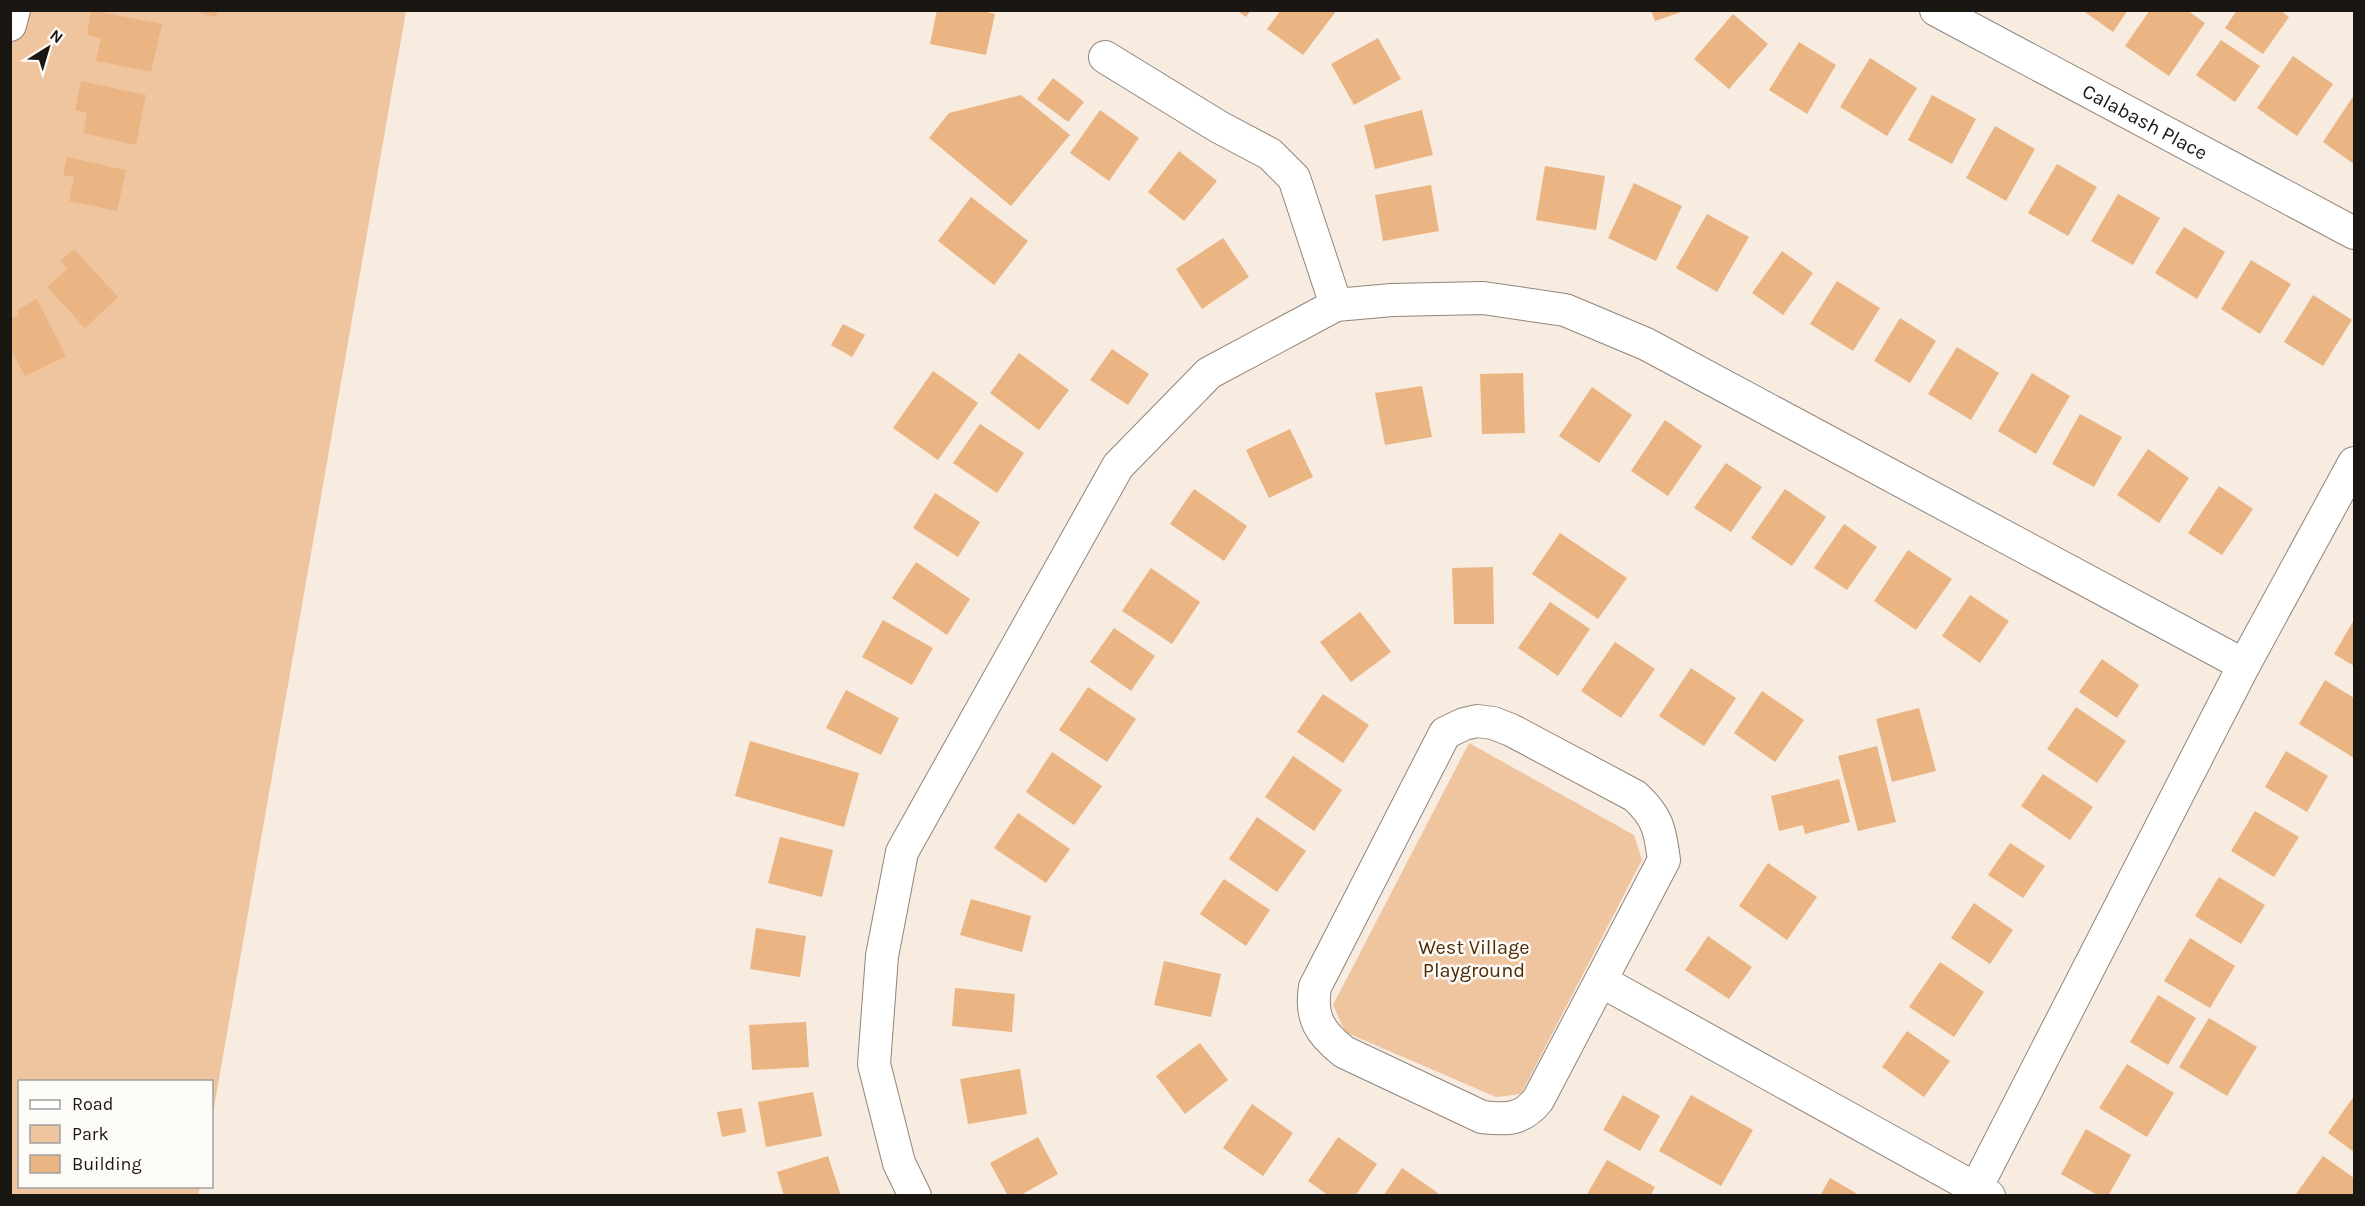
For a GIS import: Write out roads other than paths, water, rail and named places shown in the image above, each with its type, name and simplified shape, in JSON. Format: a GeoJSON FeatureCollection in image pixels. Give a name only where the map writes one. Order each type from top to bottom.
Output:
{"type":"FeatureCollection","features":[{"type":"Feature","properties":{"kind":"street"},"geometry":{"type":"LineString","coordinates":[[10,25],[14,10]]}},
{"type":"Feature","properties":{"kind":"street","name":"Calabash Place"},"geometry":{"type":"LineString","coordinates":[[1936,10],[2355,233]]}},
{"type":"Feature","properties":{"kind":"street"},"geometry":{"type":"LineString","coordinates":[[1105,57],[1219,127],[1270,154],[1294,178],[1336,305]]}},
{"type":"Feature","properties":{"kind":"street"},"geometry":{"type":"LineString","coordinates":[[915,1196],[899,1163],[874,1064],[882,956],[902,852],[1118,466],[1209,373],[1336,305],[1392,300],[1483,298],[1565,310],[1646,344],[2244,664]]}},
{"type":"Feature","properties":{"kind":"street"},"geometry":{"type":"LineString","coordinates":[[1601,981],[1979,1193],[2244,664],[2355,463]]}},
{"type":"Feature","properties":{"kind":"street"},"geometry":{"type":"LineString","coordinates":[[1476,721],[1492,723],[1510,730],[1635,796],[1648,808],[1657,821],[1664,860],[1601,981],[1538,1100],[1528,1113],[1513,1117],[1482,1118],[1344,1052],[1327,1038],[1318,1023],[1312,1005],[1315,987],[1445,733],[1476,721]]}},
{"type":"Feature","properties":{"kind":"park label","name":"West Village Playground"},"geometry":{"type":"Point","coordinates":[1474,958]}}]}
